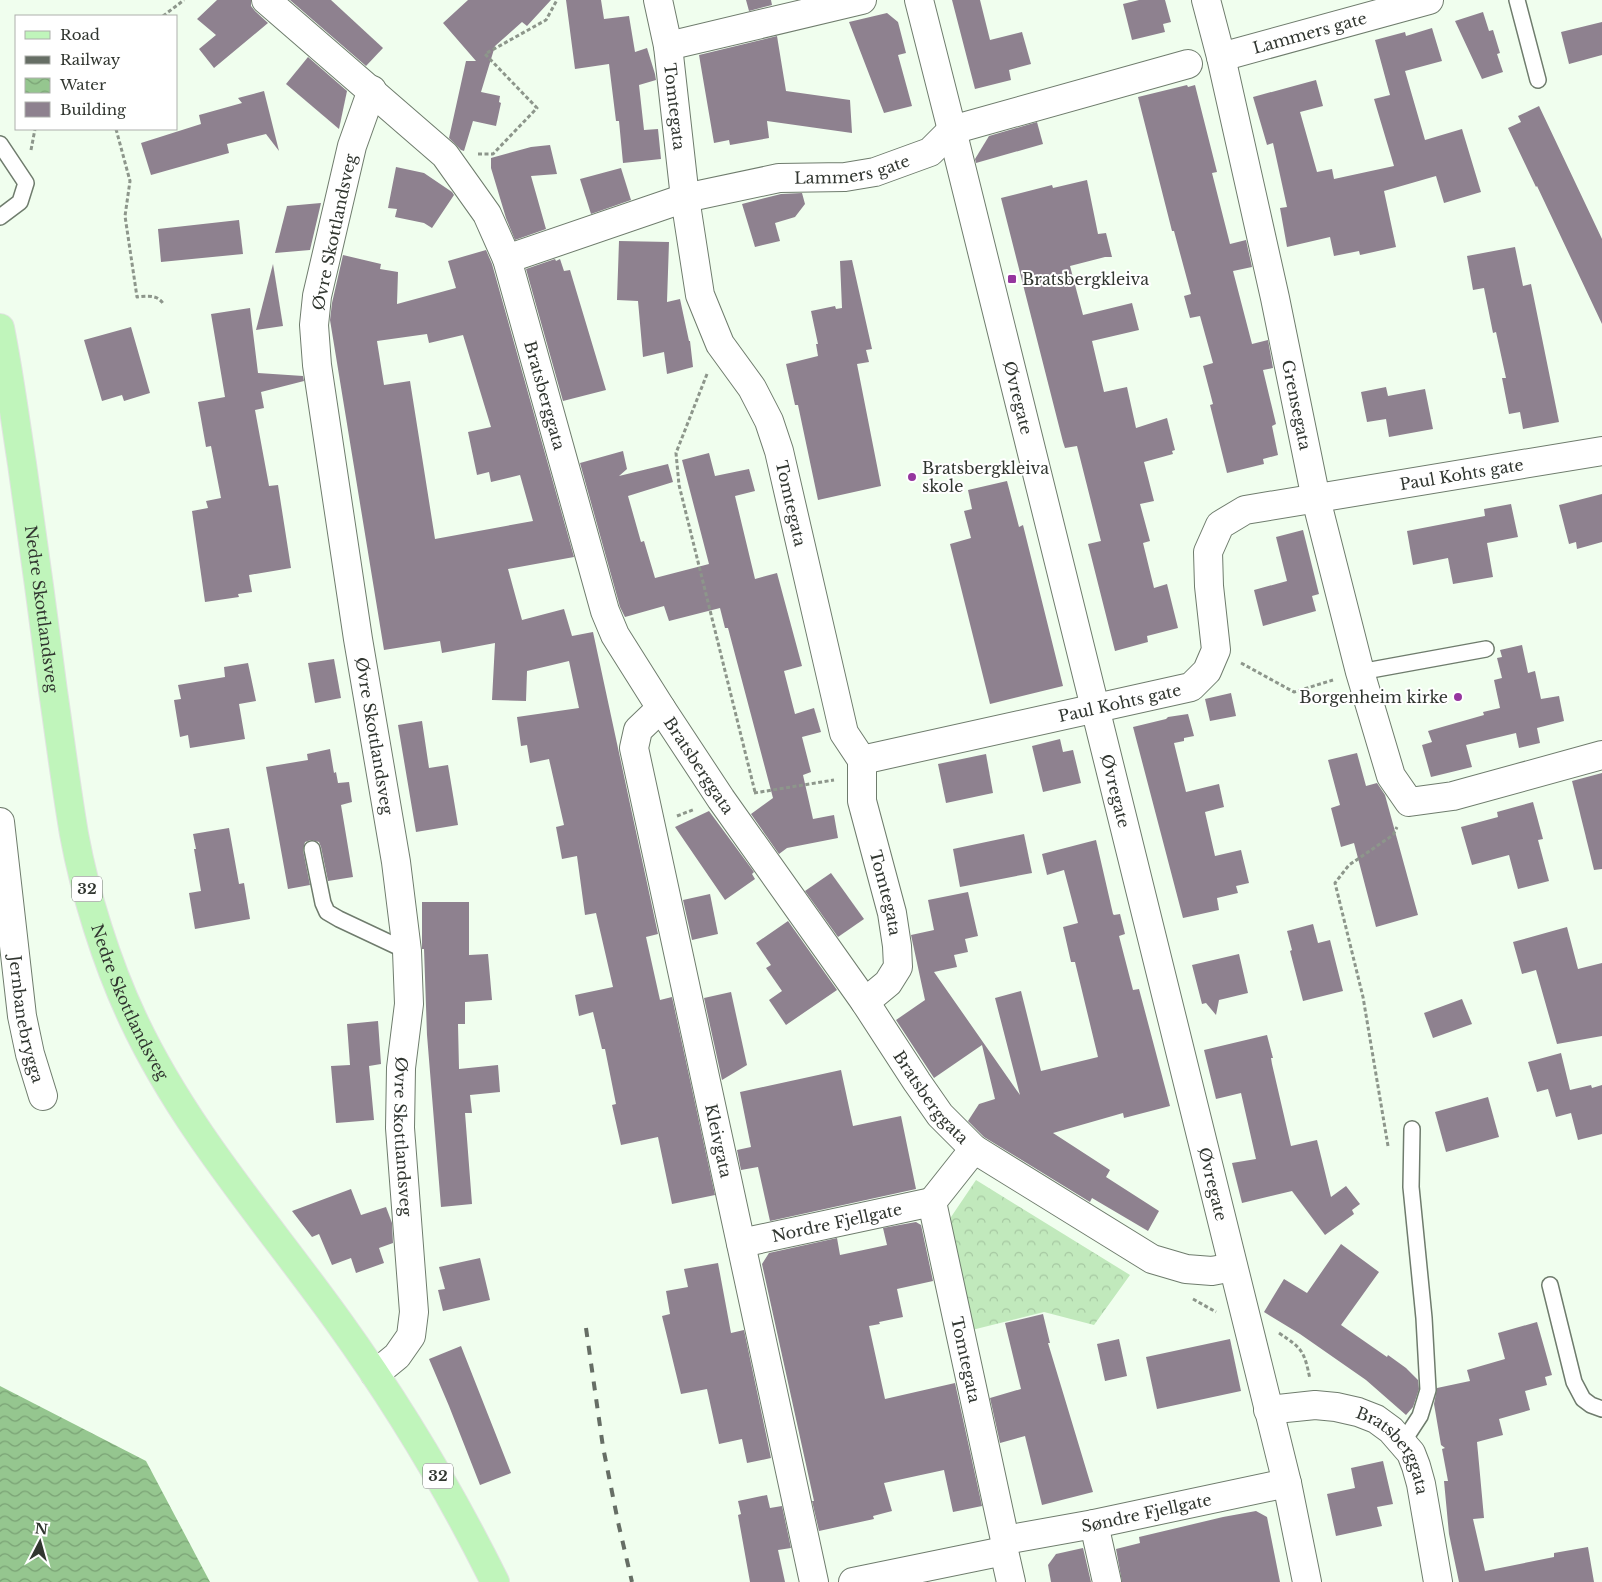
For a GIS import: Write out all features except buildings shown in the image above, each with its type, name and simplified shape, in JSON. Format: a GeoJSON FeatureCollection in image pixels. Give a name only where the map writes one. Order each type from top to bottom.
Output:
{"type":"FeatureCollection","features":[{"type":"Feature","properties":{"kind":"main road","name":"Nedre Skottlandsveg"},"geometry":{"type":"LineString","coordinates":[[0,328],[75,838],[89,896],[112,970],[137,1028],[161,1073],[191,1121],[228,1174],[337,1319],[375,1374]]}},
{"type":"Feature","properties":{"kind":"main road","name":"32"},"geometry":{"type":"LineString","coordinates":[[375,1374],[418,1442],[455,1506],[495,1582]]}},
{"type":"Feature","properties":{"kind":"street","name":"Bratsberggata"},"geometry":{"type":"LineString","coordinates":[[266,0],[445,155],[487,214],[507,259],[605,612],[615,635],[721,798],[866,1002],[940,1115],[974,1150],[1152,1259],[1186,1269],[1212,1271],[1233,1267]]}},
{"type":"Feature","properties":{"kind":"street","name":"Tomtegata"},"geometry":{"type":"LineString","coordinates":[[658,0],[668,46],[685,198],[700,295],[720,344],[752,388],[769,421],[779,451],[844,733],[862,760],[862,800],[892,913],[898,967],[888,984],[866,1002]]}},
{"type":"Feature","properties":{"kind":"street"},"geometry":{"type":"LineString","coordinates":[[668,46],[862,0]]}},
{"type":"Feature","properties":{"kind":"street","name":"Øvregate"},"geometry":{"type":"LineString","coordinates":[[919,0],[1287,1483],[1308,1582]]}},
{"type":"Feature","properties":{"kind":"street","name":"Grensegata"},"geometry":{"type":"LineString","coordinates":[[1206,0],[1221,57],[1275,298],[1316,499],[1360,672],[1391,776],[1409,802]]}},
{"type":"Feature","properties":{"kind":"street","name":"Lammers gate"},"geometry":{"type":"LineString","coordinates":[[1221,57],[1429,0]]}},
{"type":"Feature","properties":{"kind":"street","name":"Lammers gate"},"geometry":{"type":"LineString","coordinates":[[507,259],[685,198],[779,178],[845,177],[875,172],[930,152],[952,130],[1188,64]]}},
{"type":"Feature","properties":{"kind":"street","name":"Øvre Skottlandsveg"},"geometry":{"type":"LineString","coordinates":[[372,90],[352,146],[317,296],[314,325],[320,385],[358,639],[396,862],[407,950],[409,1004],[401,1068],[400,1128],[414,1312],[411,1336],[397,1356],[375,1374]]}},
{"type":"Feature","properties":{"kind":"street","name":"Paul Kohts gate"},"geometry":{"type":"LineString","coordinates":[[862,760],[1191,687],[1207,671],[1216,650],[1209,586],[1208,552],[1220,525],[1245,510],[1602,451]]}},
{"type":"Feature","properties":{"kind":"street","name":"Kleivgata"},"geometry":{"type":"LineString","coordinates":[[661,708],[638,730],[634,748],[814,1582]]}},
{"type":"Feature","properties":{"kind":"street"},"geometry":{"type":"LineString","coordinates":[[1409,802],[1453,796],[1602,756]]}},
{"type":"Feature","properties":{"kind":"street","name":"Jernbanebrygga"},"geometry":{"type":"LineString","coordinates":[[0,822],[22,1016],[30,1054],[43,1096]]}},
{"type":"Feature","properties":{"kind":"street"},"geometry":{"type":"LineString","coordinates":[[932,1202],[974,1150]]}},
{"type":"Feature","properties":{"kind":"street","name":"Tomtegata"},"geometry":{"type":"LineString","coordinates":[[932,1202],[1011,1582]]}},
{"type":"Feature","properties":{"kind":"street","name":"Nordre Fjellgate"},"geometry":{"type":"LineString","coordinates":[[741,1243],[932,1202]]}},
{"type":"Feature","properties":{"kind":"street","name":"Bratsberggata"},"geometry":{"type":"LineString","coordinates":[[1268,1410],[1315,1405],[1336,1407],[1358,1412],[1376,1419],[1391,1430],[1414,1460],[1421,1484],[1438,1582]]}},
{"type":"Feature","properties":{"kind":"street","name":"Søndre Fjellgate"},"geometry":{"type":"LineString","coordinates":[[854,1582],[1094,1524],[1287,1483]]}},
{"type":"Feature","properties":{"kind":"street"},"geometry":{"type":"LineString","coordinates":[[1094,1524],[1108,1582]]}},
{"type":"Feature","properties":{"kind":"lane"},"geometry":{"type":"LineString","coordinates":[[1517,0],[1538,80]]}},
{"type":"Feature","properties":{"kind":"lane"},"geometry":{"type":"LineString","coordinates":[[0,144],[26,183],[20,202],[0,217]]}},
{"type":"Feature","properties":{"kind":"lane"},"geometry":{"type":"LineString","coordinates":[[1360,672],[1486,649]]}},
{"type":"Feature","properties":{"kind":"lane"},"geometry":{"type":"LineString","coordinates":[[312,848],[323,903],[327,912],[407,950]]}},
{"type":"Feature","properties":{"kind":"lane"},"geometry":{"type":"LineString","coordinates":[[1402,1442],[1420,1416],[1428,1390],[1424,1318],[1411,1187],[1412,1129]]}},
{"type":"Feature","properties":{"kind":"lane"},"geometry":{"type":"LineString","coordinates":[[1550,1285],[1574,1382],[1583,1399],[1591,1405],[1602,1409]]}},
{"type":"Feature","properties":{"kind":"path"},"geometry":{"type":"LineString","coordinates":[[164,15],[184,0]]}},
{"type":"Feature","properties":{"kind":"path"},"geometry":{"type":"LineString","coordinates":[[445,155],[493,154],[537,108],[485,54],[546,20],[557,0]]}},
{"type":"Feature","properties":{"kind":"path"},"geometry":{"type":"LineString","coordinates":[[31,152],[35,130]]}},
{"type":"Feature","properties":{"kind":"path"},"geometry":{"type":"LineString","coordinates":[[116,130],[130,181],[125,216],[137,297],[152,296],[161,300],[164,305]]}},
{"type":"Feature","properties":{"kind":"path"},"geometry":{"type":"LineString","coordinates":[[720,344],[676,453],[679,484],[755,792]]}},
{"type":"Feature","properties":{"kind":"path"},"geometry":{"type":"LineString","coordinates":[[1216,650],[1294,692],[1360,672]]}},
{"type":"Feature","properties":{"kind":"path"},"geometry":{"type":"LineString","coordinates":[[651,826],[721,798],[833,780],[862,760]]}},
{"type":"Feature","properties":{"kind":"path"},"geometry":{"type":"LineString","coordinates":[[1388,1149],[1362,997],[1335,883],[1349,865],[1393,835],[1409,802]]}},
{"type":"Feature","properties":{"kind":"green space"},"geometry":{"type":"Polygon","coordinates":[[[976,1180],[1130,1275],[1094,1325],[1044,1312],[972,1330],[949,1220],[976,1180]]]}},
{"type":"Feature","properties":{"kind":"water"},"geometry":{"type":"Polygon","coordinates":[[[0,1386],[146,1461],[210,1582],[0,1582],[0,1386]]]}},
{"type":"Feature","properties":{"kind":"railway"},"geometry":{"type":"LineString","coordinates":[[586,1328],[603,1447],[632,1582]]}},
{"type":"Feature","properties":{"kind":"place","name":"Bratsbergkleiva"},"geometry":{"type":"Point","coordinates":[1012,279]}},
{"type":"Feature","properties":{"kind":"place","name":"Bratsbergkleiva skole"},"geometry":{"type":"Point","coordinates":[912,477]}},
{"type":"Feature","properties":{"kind":"place","name":"Borgenheim kirke"},"geometry":{"type":"Point","coordinates":[1458,697]}}]}
